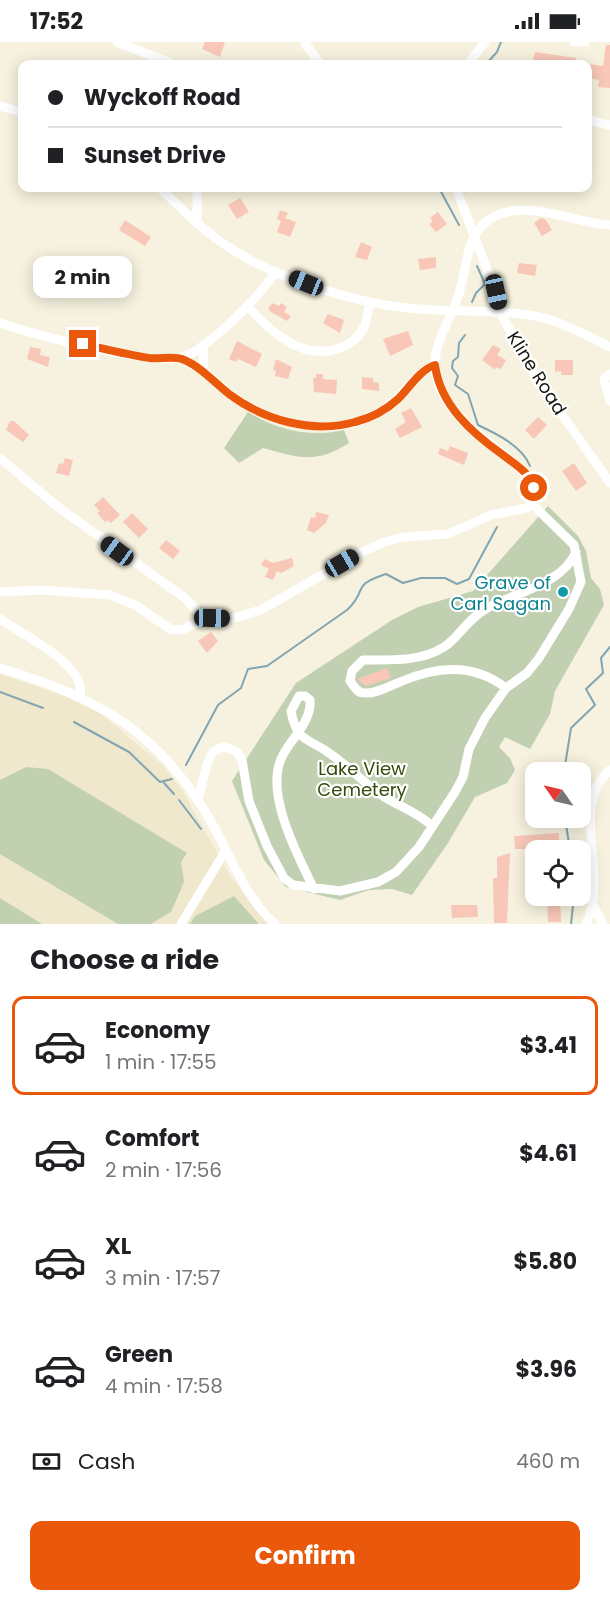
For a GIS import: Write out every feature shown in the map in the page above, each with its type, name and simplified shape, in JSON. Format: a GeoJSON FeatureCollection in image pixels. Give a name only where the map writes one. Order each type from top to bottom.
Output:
{"type":"FeatureCollection","features":[{"type":"Feature","properties":{"kind":"street"},"geometry":{"type":"LineString","coordinates":[[117,42],[163,60]]}},
{"type":"Feature","properties":{"kind":"street"},"geometry":{"type":"LineString","coordinates":[[304,42],[317,60]]}},
{"type":"Feature","properties":{"kind":"street"},"geometry":{"type":"LineString","coordinates":[[471,60],[485,42]]}},
{"type":"Feature","properties":{"kind":"street"},"geometry":{"type":"LineString","coordinates":[[574,42],[585,42]]}},
{"type":"Feature","properties":{"kind":"street"},"geometry":{"type":"LineString","coordinates":[[0,106],[18,111]]}},
{"type":"Feature","properties":{"kind":"street"},"geometry":{"type":"LineString","coordinates":[[592,121],[610,125]]}},
{"type":"Feature","properties":{"kind":"street"},"geometry":{"type":"LineString","coordinates":[[164,192],[197,224],[222,243],[276,271],[321,289],[370,302],[453,312],[547,319],[610,347]]}},
{"type":"Feature","properties":{"kind":"street"},"geometry":{"type":"LineString","coordinates":[[197,192],[197,224]]}},
{"type":"Feature","properties":{"kind":"street","name":"Kline Road"},"geometry":{"type":"LineString","coordinates":[[458,192],[496,292],[501,314],[535,376],[610,483]]}},
{"type":"Feature","properties":{"kind":"street"},"geometry":{"type":"LineString","coordinates":[[0,592],[41,590],[110,596],[135,605],[165,626],[175,630],[187,629],[204,619],[234,618],[261,610],[360,552],[384,542],[404,537],[448,534],[491,515],[519,511],[532,504],[535,492],[531,479],[463,422],[444,394],[435,365],[440,343],[453,312],[475,235],[492,219],[523,211],[548,211],[610,225]]}},
{"type":"Feature","properties":{"kind":"street"},"geometry":{"type":"LineString","coordinates":[[0,323],[28,332],[124,353],[166,359],[182,358],[204,345],[247,306],[276,271]]}},
{"type":"Feature","properties":{"kind":"street"},"geometry":{"type":"LineString","coordinates":[[247,306],[282,339],[320,352],[347,345],[358,336],[365,325],[370,302]]}},
{"type":"Feature","properties":{"kind":"street"},"geometry":{"type":"LineString","coordinates":[[204,345],[204,371]]}},
{"type":"Feature","properties":{"kind":"street"},"geometry":{"type":"LineString","coordinates":[[182,358],[204,371],[231,395],[263,413],[297,424],[321,426],[346,424],[377,414],[397,400],[427,369],[435,365]]}},
{"type":"Feature","properties":{"kind":"street"},"geometry":{"type":"LineString","coordinates":[[610,374],[604,378],[610,401]]}},
{"type":"Feature","properties":{"kind":"street"},"geometry":{"type":"LineString","coordinates":[[0,458],[58,507],[185,598],[204,619]]}},
{"type":"Feature","properties":{"kind":"street"},"geometry":{"type":"LineString","coordinates":[[198,800],[204,774],[213,752],[222,747],[237,752],[242,760],[249,801],[267,846],[284,878],[293,885],[340,891],[378,882],[396,872],[455,792],[463,777],[469,749],[485,718],[507,688],[527,673],[539,658],[569,609],[581,582],[576,552],[570,539],[532,504]]}},
{"type":"Feature","properties":{"kind":"street"},"geometry":{"type":"LineString","coordinates":[[507,688],[484,674],[463,669],[417,675],[377,691],[364,693],[358,692],[350,681],[352,671],[363,660],[395,661],[444,647],[464,624],[478,614],[529,591],[564,569],[571,563],[576,552]]}},
{"type":"Feature","properties":{"kind":"street"},"geometry":{"type":"LineString","coordinates":[[0,619],[68,667],[81,683],[80,695]]}},
{"type":"Feature","properties":{"kind":"street"},"geometry":{"type":"LineString","coordinates":[[0,668],[80,695],[137,732],[162,755],[198,800],[257,906],[275,924]]}},
{"type":"Feature","properties":{"kind":"street"},"geometry":{"type":"LineString","coordinates":[[314,889],[290,836],[280,805],[277,773],[282,757],[298,732],[307,742],[328,752],[382,796],[407,806],[431,825]]}},
{"type":"Feature","properties":{"kind":"street"},"geometry":{"type":"LineString","coordinates":[[586,924],[594,907],[598,871],[592,796],[597,783],[610,770]]}},
{"type":"Feature","properties":{"kind":"street"},"geometry":{"type":"LineString","coordinates":[[181,924],[226,850]]}},
{"type":"Feature","properties":{"kind":"street"},"geometry":{"type":"LineString","coordinates":[[594,907],[603,924]]}},
{"type":"Feature","properties":{"kind":"shaded area"},"geometry":{"type":"Polygon","coordinates":[[[0,674],[67,697],[101,714],[163,766],[182,790],[231,877],[269,924],[0,924],[0,674]]]}},
{"type":"Feature","properties":{"kind":"green space"},"geometry":{"type":"Polygon","coordinates":[[[248,412],[271,424],[294,431],[319,433],[344,430],[349,443],[327,454],[307,457],[263,448],[239,463],[224,448],[248,412]]]}},
{"type":"Feature","properties":{"kind":"green space","name":"Lake View Cemetery"},"geometry":{"type":"Polygon","coordinates":[[[548,506],[578,536],[586,551],[591,578],[600,589],[604,605],[555,691],[550,714],[530,749],[505,737],[499,747],[510,758],[515,770],[507,783],[475,797],[448,843],[412,895],[392,889],[369,890],[340,900],[286,887],[264,860],[232,781],[296,683],[392,620],[418,607],[473,591],[548,506]]]}},
{"type":"Feature","properties":{"kind":"green space"},"geometry":{"type":"Polygon","coordinates":[[[26,767],[48,769],[187,853],[181,862],[184,882],[171,912],[151,924],[118,924],[0,854],[0,780],[26,767]]]}},
{"type":"Feature","properties":{"kind":"green space"},"geometry":{"type":"Polygon","coordinates":[[[234,896],[259,924],[190,924],[195,916],[234,896]]]}},
{"type":"Feature","properties":{"kind":"green space"},"geometry":{"type":"Polygon","coordinates":[[[0,898],[42,924],[0,924],[0,898]]]}},
{"type":"Feature","properties":{"kind":"building"},"geometry":{"type":"Polygon","coordinates":[[[205,42],[225,42],[220,57],[202,49],[205,42]]]}},
{"type":"Feature","properties":{"kind":"building"},"geometry":{"type":"Polygon","coordinates":[[[606,45],[610,45],[610,88],[598,87],[599,80],[592,79],[592,65],[603,66],[606,45]]]}},
{"type":"Feature","properties":{"kind":"building"},"geometry":{"type":"Polygon","coordinates":[[[535,52],[576,58],[576,60],[533,60],[535,52]]]}},
{"type":"Feature","properties":{"kind":"building"},"geometry":{"type":"Polygon","coordinates":[[[240,198],[249,212],[237,219],[228,205],[240,198]]]}},
{"type":"Feature","properties":{"kind":"building"},"geometry":{"type":"Polygon","coordinates":[[[280,210],[288,213],[285,218],[296,222],[290,237],[277,232],[281,221],[277,219],[280,210]]]}},
{"type":"Feature","properties":{"kind":"building"},"geometry":{"type":"Polygon","coordinates":[[[438,212],[447,224],[436,232],[429,224],[433,221],[430,218],[438,212]]]}},
{"type":"Feature","properties":{"kind":"building"},"geometry":{"type":"Polygon","coordinates":[[[541,218],[546,220],[552,230],[542,236],[534,223],[541,218]]]}},
{"type":"Feature","properties":{"kind":"building"},"geometry":{"type":"Polygon","coordinates":[[[125,220],[151,237],[145,246],[119,230],[125,220]]]}},
{"type":"Feature","properties":{"kind":"building"},"geometry":{"type":"Polygon","coordinates":[[[361,242],[372,247],[367,260],[355,257],[361,242]]]}},
{"type":"Feature","properties":{"kind":"building"},"geometry":{"type":"Polygon","coordinates":[[[436,257],[436,268],[420,270],[418,259],[436,257]]]}},
{"type":"Feature","properties":{"kind":"building"},"geometry":{"type":"Polygon","coordinates":[[[519,263],[537,265],[535,276],[517,273],[519,263]]]}},
{"type":"Feature","properties":{"kind":"building"},"geometry":{"type":"Polygon","coordinates":[[[272,303],[279,306],[281,303],[287,307],[284,312],[291,316],[287,321],[268,309],[272,303]]]}},
{"type":"Feature","properties":{"kind":"building"},"geometry":{"type":"Polygon","coordinates":[[[328,314],[344,320],[340,333],[323,323],[328,314]]]}},
{"type":"Feature","properties":{"kind":"building"},"geometry":{"type":"Polygon","coordinates":[[[408,331],[413,345],[390,356],[383,339],[408,331]]]}},
{"type":"Feature","properties":{"kind":"building"},"geometry":{"type":"Polygon","coordinates":[[[237,341],[262,354],[256,367],[238,359],[236,362],[229,359],[237,341]]]}},
{"type":"Feature","properties":{"kind":"building"},"geometry":{"type":"Polygon","coordinates":[[[493,345],[501,349],[497,355],[506,360],[501,369],[496,367],[495,370],[482,360],[493,345]]]}},
{"type":"Feature","properties":{"kind":"building"},"geometry":{"type":"Polygon","coordinates":[[[30,347],[41,349],[40,355],[50,357],[48,367],[27,359],[30,347]]]}},
{"type":"Feature","properties":{"kind":"building"},"geometry":{"type":"Polygon","coordinates":[[[276,359],[292,367],[288,379],[275,376],[276,371],[273,370],[276,359]]]}},
{"type":"Feature","properties":{"kind":"building"},"geometry":{"type":"Polygon","coordinates":[[[555,360],[573,360],[573,375],[561,375],[561,371],[555,372],[555,360]]]}},
{"type":"Feature","properties":{"kind":"building"},"geometry":{"type":"Polygon","coordinates":[[[316,374],[323,374],[323,379],[337,380],[336,394],[314,392],[313,378],[316,378],[316,374]]]}},
{"type":"Feature","properties":{"kind":"building"},"geometry":{"type":"Polygon","coordinates":[[[362,377],[373,378],[373,382],[379,383],[379,391],[362,389],[362,377]]]}},
{"type":"Feature","properties":{"kind":"building"},"geometry":{"type":"Polygon","coordinates":[[[411,408],[422,427],[400,438],[395,429],[406,422],[401,413],[411,408]]]}},
{"type":"Feature","properties":{"kind":"building"},"geometry":{"type":"Polygon","coordinates":[[[538,417],[547,425],[534,439],[525,430],[538,417]]]}},
{"type":"Feature","properties":{"kind":"building"},"geometry":{"type":"Polygon","coordinates":[[[10,421],[14,421],[29,435],[23,442],[6,430],[10,421]]]}},
{"type":"Feature","properties":{"kind":"building"},"geometry":{"type":"Polygon","coordinates":[[[450,446],[468,453],[464,465],[438,454],[440,448],[448,451],[450,446]]]}},
{"type":"Feature","properties":{"kind":"building"},"geometry":{"type":"Polygon","coordinates":[[[65,458],[73,460],[69,476],[56,473],[59,463],[63,464],[65,458]]]}},
{"type":"Feature","properties":{"kind":"building"},"geometry":{"type":"Polygon","coordinates":[[[574,463],[587,483],[576,491],[562,471],[574,463]]]}},
{"type":"Feature","properties":{"kind":"building"},"geometry":{"type":"Polygon","coordinates":[[[103,497],[120,515],[111,523],[107,520],[105,522],[97,513],[100,511],[94,505],[103,497]]]}},
{"type":"Feature","properties":{"kind":"building"},"geometry":{"type":"Polygon","coordinates":[[[316,512],[329,515],[326,523],[314,533],[307,530],[311,517],[315,518],[316,512]]]}},
{"type":"Feature","properties":{"kind":"building"},"geometry":{"type":"Polygon","coordinates":[[[132,513],[148,529],[139,538],[123,522],[132,513]]]}},
{"type":"Feature","properties":{"kind":"building"},"geometry":{"type":"Polygon","coordinates":[[[166,540],[180,551],[173,559],[159,548],[166,540]]]}},
{"type":"Feature","properties":{"kind":"building"},"geometry":{"type":"Polygon","coordinates":[[[292,558],[294,566],[281,573],[277,571],[273,580],[265,577],[269,569],[261,565],[265,559],[273,563],[292,558]]]}},
{"type":"Feature","properties":{"kind":"building"},"geometry":{"type":"Polygon","coordinates":[[[211,632],[218,641],[207,653],[198,641],[211,632]]]}},
{"type":"Feature","properties":{"kind":"building"},"geometry":{"type":"Polygon","coordinates":[[[387,668],[391,678],[366,686],[357,679],[387,668]]]}},
{"type":"Feature","properties":{"kind":"building"},"geometry":{"type":"Polygon","coordinates":[[[559,833],[559,840],[525,840],[525,849],[515,849],[514,836],[559,833]]]}},
{"type":"Feature","properties":{"kind":"building"},"geometry":{"type":"Polygon","coordinates":[[[510,853],[507,923],[494,923],[493,878],[497,878],[497,857],[510,853]]]}},
{"type":"Feature","properties":{"kind":"building"},"geometry":{"type":"Polygon","coordinates":[[[451,905],[477,905],[478,917],[452,918],[451,905]]]}},
{"type":"Feature","properties":{"kind":"building"},"geometry":{"type":"Polygon","coordinates":[[[547,906],[560,906],[561,922],[548,922],[547,906]]]}},
{"type":"Feature","properties":{"kind":"waterway"},"geometry":{"type":"LineString","coordinates":[[490,60],[497,52],[501,42]]}},
{"type":"Feature","properties":{"kind":"waterway"},"geometry":{"type":"LineString","coordinates":[[441,192],[459,225]]}},
{"type":"Feature","properties":{"kind":"waterway"},"geometry":{"type":"LineString","coordinates":[[472,302],[476,293],[485,284],[477,266]]}},
{"type":"Feature","properties":{"kind":"waterway"},"geometry":{"type":"LineString","coordinates":[[465,335],[459,343],[458,357],[453,361],[452,368],[458,376],[455,385],[468,394],[478,425],[515,447],[530,466]]}},
{"type":"Feature","properties":{"kind":"waterway"},"geometry":{"type":"LineString","coordinates":[[186,765],[218,705],[241,688],[248,669],[267,666],[347,610],[357,598],[363,585],[375,578],[386,574],[403,583],[421,578],[445,578],[457,584],[469,579],[497,527]]}},
{"type":"Feature","properties":{"kind":"waterway"},"geometry":{"type":"LineString","coordinates":[[566,762],[571,728],[595,705],[586,689],[603,673],[601,658],[610,647]]}},
{"type":"Feature","properties":{"kind":"waterway"},"geometry":{"type":"LineString","coordinates":[[0,692],[43,708]]}},
{"type":"Feature","properties":{"kind":"waterway"},"geometry":{"type":"LineString","coordinates":[[74,722],[129,752],[160,782],[172,779]]}},
{"type":"Feature","properties":{"kind":"waterway"},"geometry":{"type":"LineString","coordinates":[[164,783],[174,794]]}},
{"type":"Feature","properties":{"kind":"waterway"},"geometry":{"type":"LineString","coordinates":[[179,800],[201,829]]}},
{"type":"Feature","properties":{"kind":"waterway"},"geometry":{"type":"LineString","coordinates":[[567,828],[568,840]]}},
{"type":"Feature","properties":{"kind":"waterway"},"geometry":{"type":"LineString","coordinates":[[571,924],[573,906]]}},
{"type":"Feature","properties":{"kind":"place","name":"Grave of Carl Sagan"},"geometry":{"type":"Point","coordinates":[563,592]}},
{"type":"Feature","properties":{"kind":"route"},"geometry":{"type":"LineString","coordinates":[[83,344],[151,358],[182,358],[204,371],[231,395],[255,410],[281,420],[310,426],[346,424],[371,417],[392,404],[427,369],[435,365],[444,394],[463,422],[520,468],[531,479],[534,488]]}}]}
